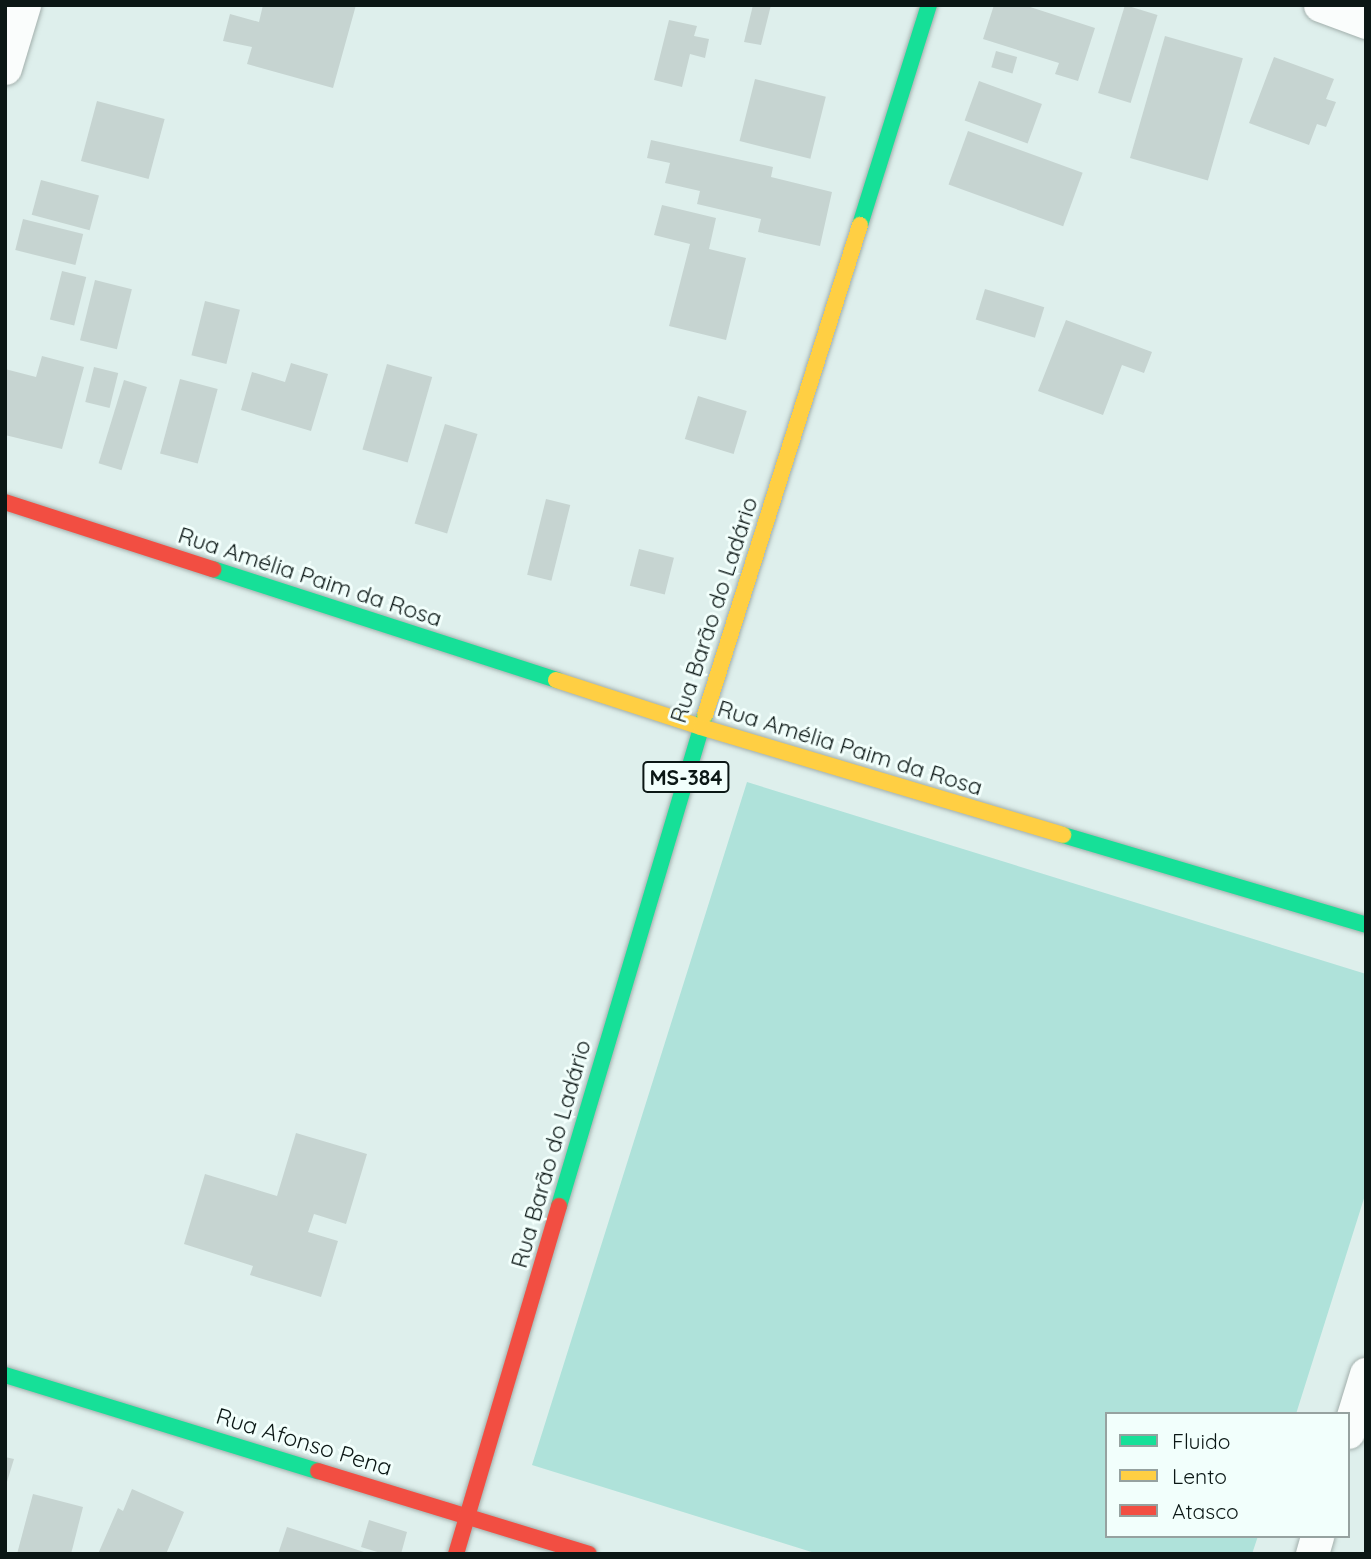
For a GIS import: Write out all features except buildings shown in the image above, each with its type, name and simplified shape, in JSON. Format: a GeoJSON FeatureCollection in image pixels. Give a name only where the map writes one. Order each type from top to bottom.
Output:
{"type":"FeatureCollection","features":[{"type":"Feature","properties":{"kind":"street"},"geometry":{"type":"LineString","coordinates":[[5,68],[24,5]]}},
{"type":"Feature","properties":{"kind":"street","name":"Rua Barão do Ladário"},"geometry":{"type":"LineString","coordinates":[[456,1554],[701,727],[929,5]]}},
{"type":"Feature","properties":{"kind":"street"},"geometry":{"type":"LineString","coordinates":[[1320,5],[1366,22]]}},
{"type":"Feature","properties":{"kind":"street","name":"Rua Amélia Paim da Rosa"},"geometry":{"type":"LineString","coordinates":[[5,502],[701,727],[1366,925]]}},
{"type":"Feature","properties":{"kind":"street"},"geometry":{"type":"LineString","coordinates":[[1350,1426],[1366,1374]]}},
{"type":"Feature","properties":{"kind":"street","name":"Rua Afonso Pena"},"geometry":{"type":"LineString","coordinates":[[5,1375],[589,1554]]}},
{"type":"Feature","properties":{"kind":"green space"},"geometry":{"type":"Polygon","coordinates":[[[747,782],[1366,974],[1366,1192],[1297,1412],[1105,1412],[1105,1538],[1257,1538],[1252,1554],[818,1554],[532,1465],[747,782]]]}},
{"type":"Feature","properties":{"kind":"traffic: fast"},"geometry":{"type":"LineString","coordinates":[[860,225],[929,5]]}},
{"type":"Feature","properties":{"kind":"traffic: fast"},"geometry":{"type":"LineString","coordinates":[[213,569],[556,680]]}},
{"type":"Feature","properties":{"kind":"traffic: fast"},"geometry":{"type":"LineString","coordinates":[[559,1206],[705,715]]}},
{"type":"Feature","properties":{"kind":"traffic: fast"},"geometry":{"type":"LineString","coordinates":[[1063,835],[1366,925]]}},
{"type":"Feature","properties":{"kind":"traffic: fast"},"geometry":{"type":"LineString","coordinates":[[5,1375],[318,1471]]}},
{"type":"Feature","properties":{"kind":"traffic: slow"},"geometry":{"type":"LineString","coordinates":[[705,715],[860,225]]}},
{"type":"Feature","properties":{"kind":"traffic: slow"},"geometry":{"type":"LineString","coordinates":[[556,680],[701,727],[1063,835]]}},
{"type":"Feature","properties":{"kind":"traffic: jam"},"geometry":{"type":"LineString","coordinates":[[5,502],[213,569]]}},
{"type":"Feature","properties":{"kind":"traffic: jam"},"geometry":{"type":"LineString","coordinates":[[456,1554],[559,1206]]}},
{"type":"Feature","properties":{"kind":"traffic: jam"},"geometry":{"type":"LineString","coordinates":[[318,1471],[589,1554]]}}]}
